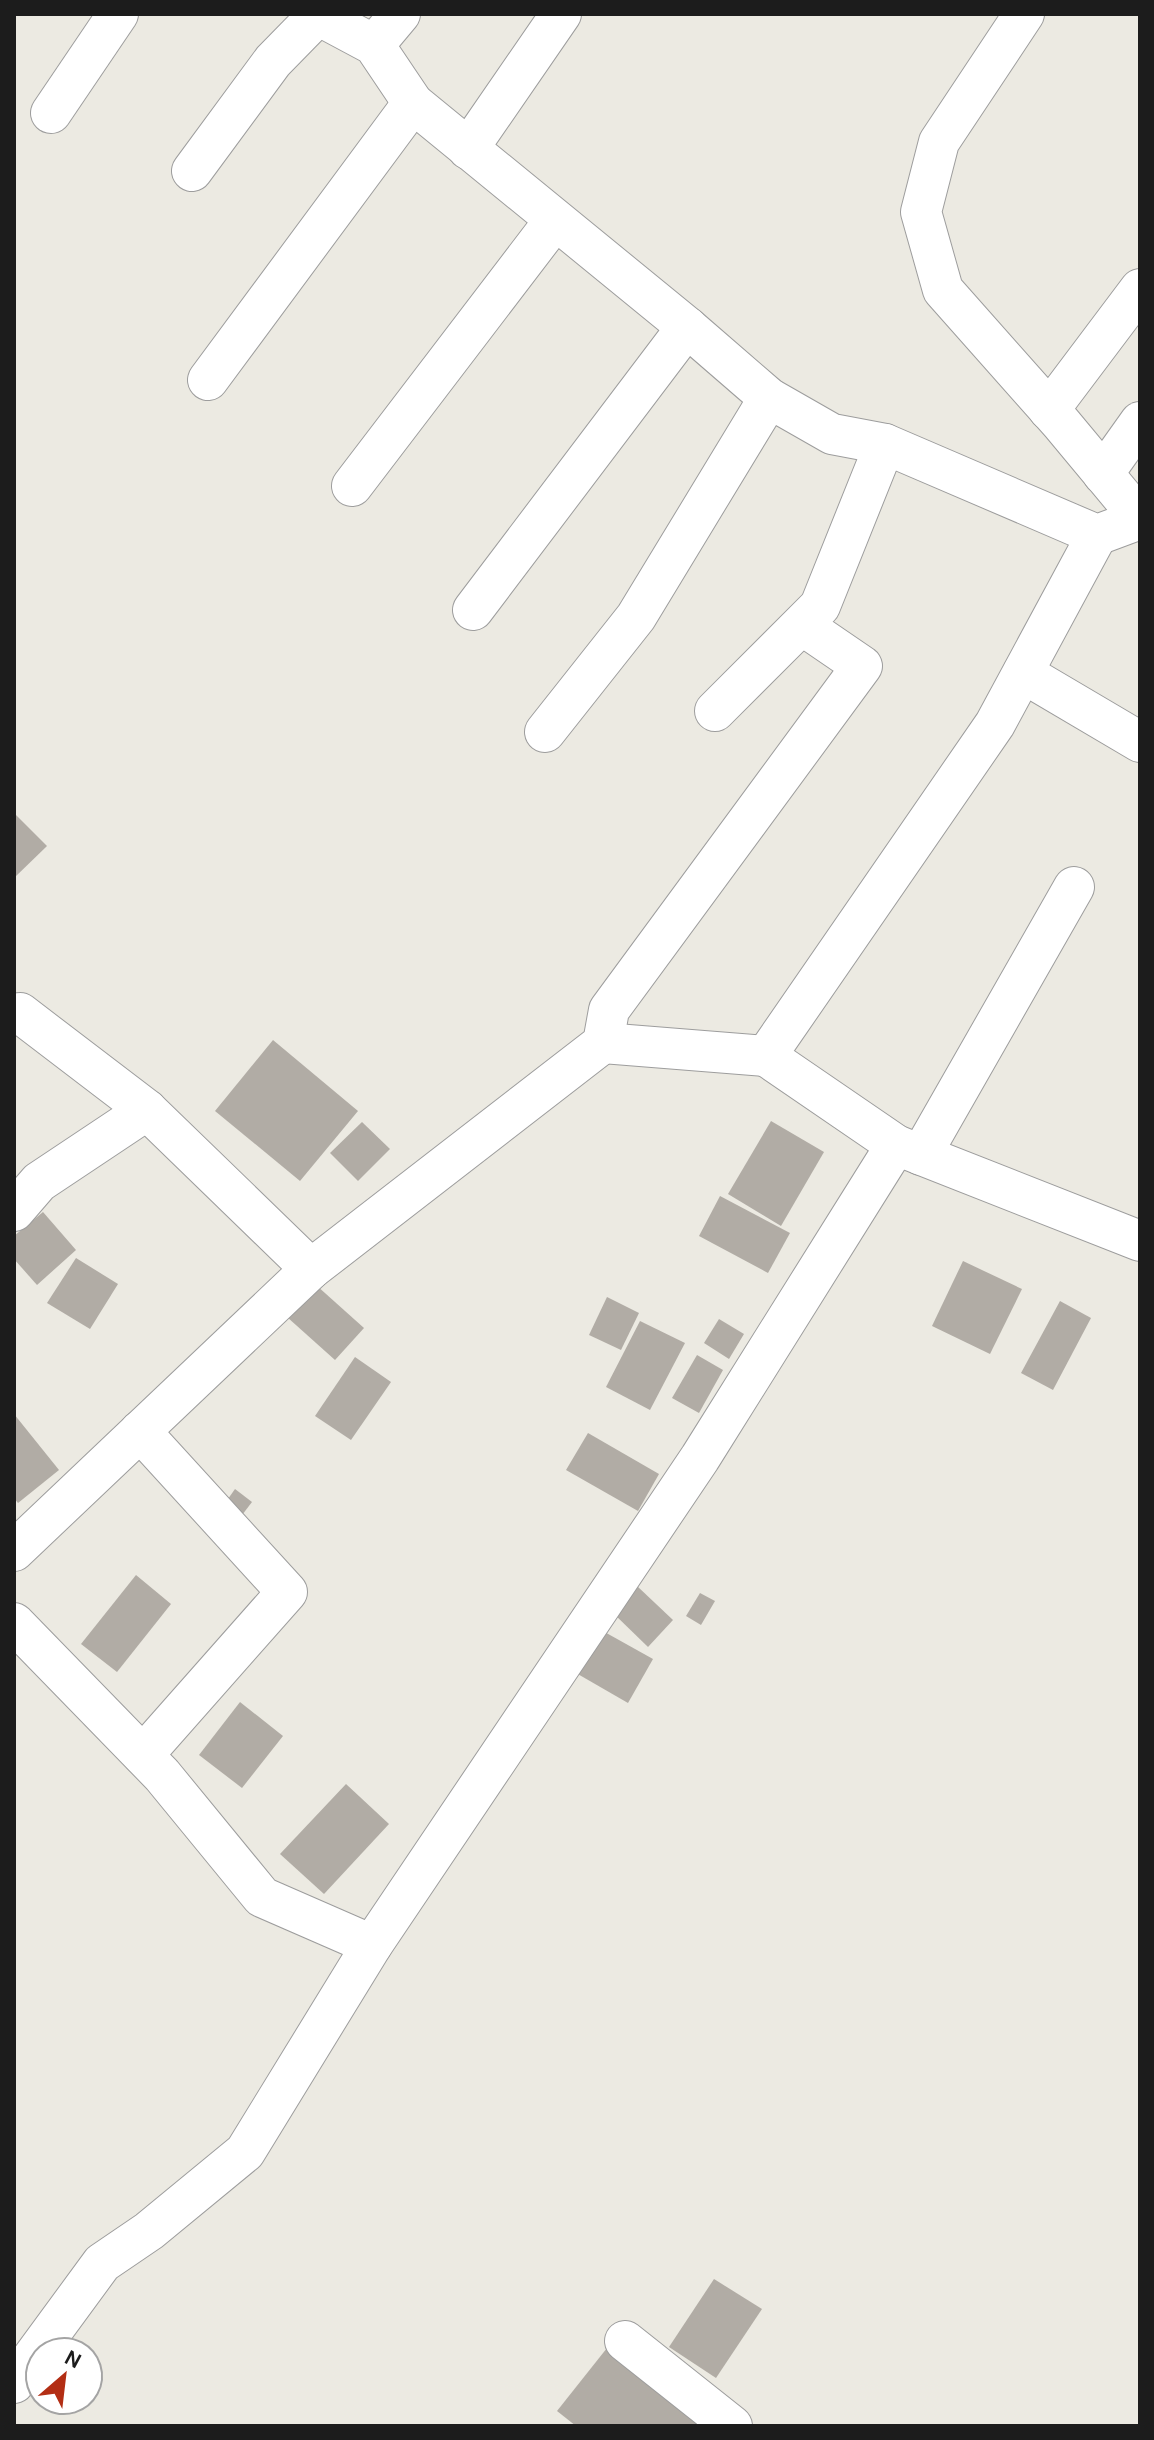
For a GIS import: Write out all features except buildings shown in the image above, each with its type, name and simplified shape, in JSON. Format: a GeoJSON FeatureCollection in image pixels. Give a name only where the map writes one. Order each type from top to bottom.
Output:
{"type":"FeatureCollection","features":[{"type":"Feature","properties":{"kind":"street"},"geometry":{"type":"LineString","coordinates":[[51,113],[118,14]]}},
{"type":"Feature","properties":{"kind":"street"},"geometry":{"type":"LineString","coordinates":[[374,45],[400,14]]}},
{"type":"Feature","properties":{"kind":"street"},"geometry":{"type":"LineString","coordinates":[[468,149],[561,14]]}},
{"type":"Feature","properties":{"kind":"street"},"geometry":{"type":"LineString","coordinates":[[766,1056],[995,724],[1097,535],[1140,519],[943,290],[921,212],[939,142],[1024,14]]}},
{"type":"Feature","properties":{"kind":"street"},"geometry":{"type":"LineString","coordinates":[[192,171],[273,61],[317,15],[374,45],[413,103],[769,398],[832,434],[885,444],[1097,535]]}},
{"type":"Feature","properties":{"kind":"street"},"geometry":{"type":"LineString","coordinates":[[208,380],[413,103]]}},
{"type":"Feature","properties":{"kind":"street"},"geometry":{"type":"LineString","coordinates":[[352,486],[555,220]]}},
{"type":"Feature","properties":{"kind":"street"},"geometry":{"type":"LineString","coordinates":[[1049,410],[1140,289]]}},
{"type":"Feature","properties":{"kind":"street"},"geometry":{"type":"LineString","coordinates":[[473,610],[687,327]]}},
{"type":"Feature","properties":{"kind":"street"},"geometry":{"type":"LineString","coordinates":[[545,732],[636,617],[769,398]]}},
{"type":"Feature","properties":{"kind":"street"},"geometry":{"type":"LineString","coordinates":[[1103,474],[1140,422]]}},
{"type":"Feature","properties":{"kind":"street"},"geometry":{"type":"LineString","coordinates":[[715,711],[820,606],[885,444]]}},
{"type":"Feature","properties":{"kind":"street"},"geometry":{"type":"LineString","coordinates":[[14,1551],[311,1269],[603,1043],[609,1010],[862,666],[802,625]]}},
{"type":"Feature","properties":{"kind":"street"},"geometry":{"type":"LineString","coordinates":[[1023,673],[1140,742]]}},
{"type":"Feature","properties":{"kind":"street"},"geometry":{"type":"LineString","coordinates":[[14,2383],[102,2263],[149,2231],[245,2152],[372,1945],[908,1150],[1074,887]]}},
{"type":"Feature","properties":{"kind":"street"},"geometry":{"type":"LineString","coordinates":[[14,1014],[20,1013],[147,1110],[311,1269]]}},
{"type":"Feature","properties":{"kind":"street"},"geometry":{"type":"LineString","coordinates":[[603,1043],[766,1056],[908,1150],[1140,1241]]}},
{"type":"Feature","properties":{"kind":"street"},"geometry":{"type":"LineString","coordinates":[[14,1211],[39,1182],[147,1110]]}},
{"type":"Feature","properties":{"kind":"street"},"geometry":{"type":"LineString","coordinates":[[140,1431],[287,1592],[143,1755]]}},
{"type":"Feature","properties":{"kind":"street"},"geometry":{"type":"LineString","coordinates":[[14,1623],[162,1775],[262,1897],[372,1945]]}},
{"type":"Feature","properties":{"kind":"street"},"geometry":{"type":"LineString","coordinates":[[625,2341],[732,2426]]}}]}
